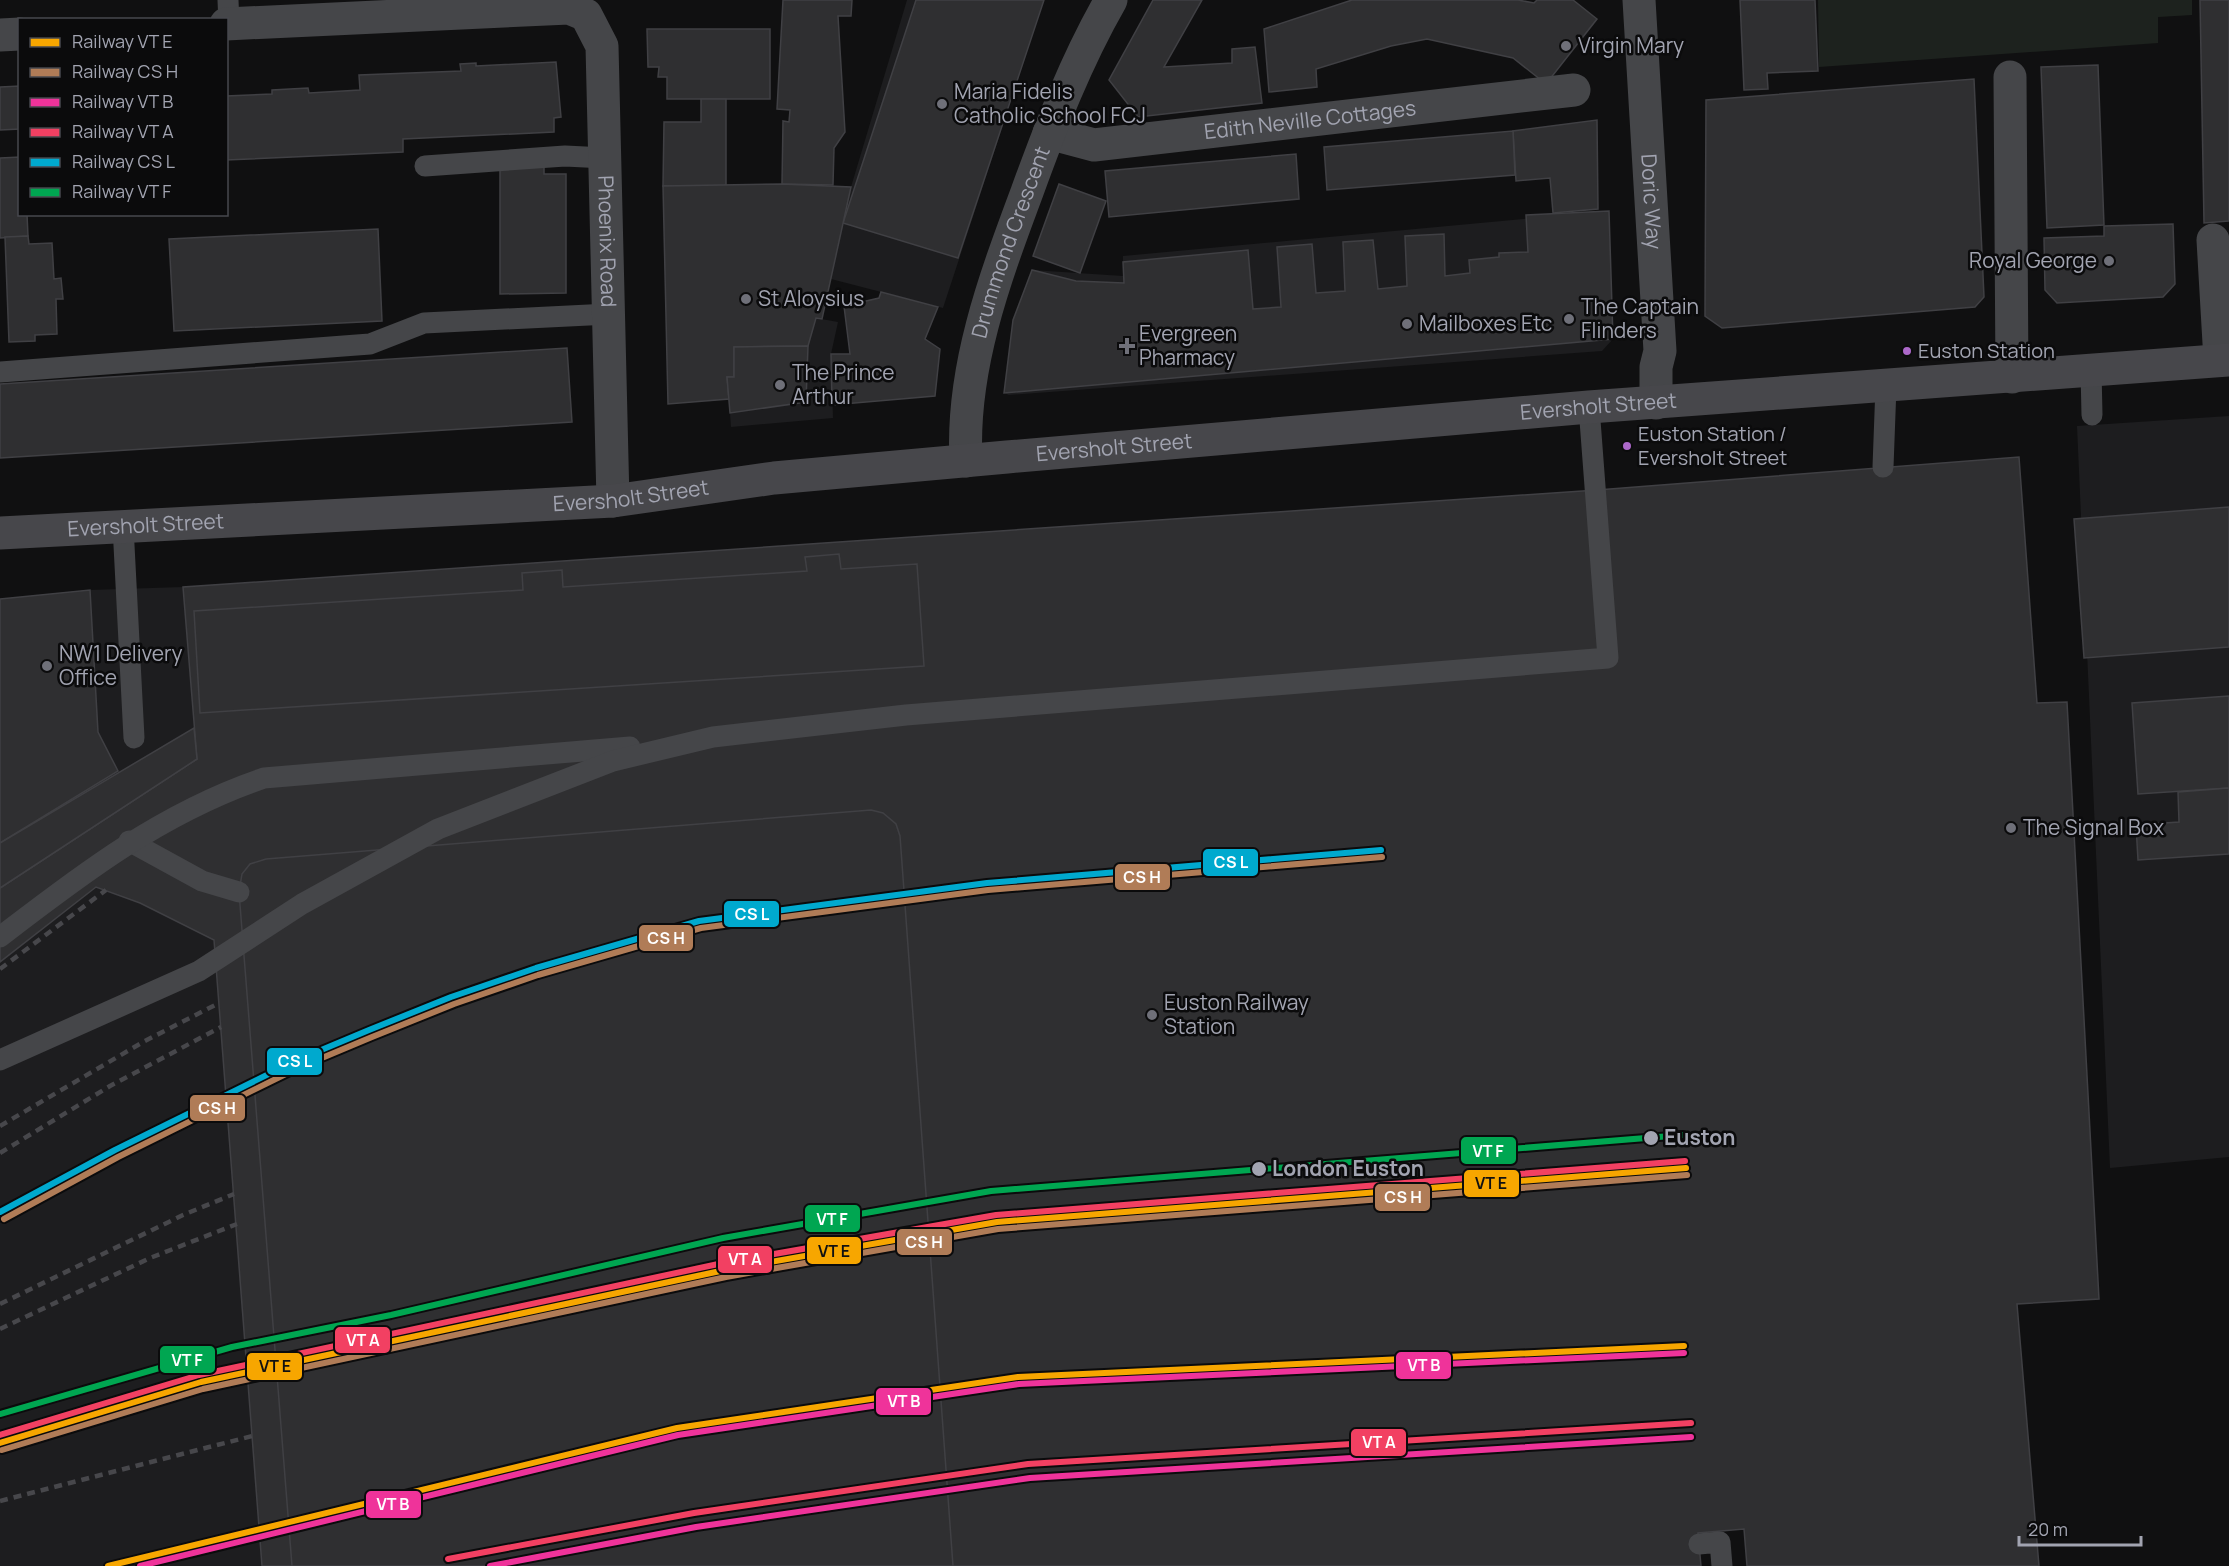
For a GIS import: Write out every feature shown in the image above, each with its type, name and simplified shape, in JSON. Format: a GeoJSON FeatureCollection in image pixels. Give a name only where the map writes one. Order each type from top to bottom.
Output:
{"type":"FeatureCollection","features":[{"type":"Feature","properties":{"kind":"main road","name":"Eversholt Street"},"geometry":{"type":"LineString","coordinates":[[0,533],[613,501],[774,478],[966,461],[1602,406],[2224,360]]}},
{"type":"Feature","properties":{"kind":"street","name":"Drummond Crescent"},"geometry":{"type":"LineString","coordinates":[[966,461],[966,404],[992,286],[1049,133],[1090,37],[1111,0]]}},
{"type":"Feature","properties":{"kind":"street","name":"Doric Way"},"geometry":{"type":"LineString","coordinates":[[1639,0],[1660,351],[1656,367],[1656,403]]}},
{"type":"Feature","properties":{"kind":"street"},"geometry":{"type":"LineString","coordinates":[[228,16],[569,4]]}},
{"type":"Feature","properties":{"kind":"street","name":"Phoenix Road"},"geometry":{"type":"LineString","coordinates":[[569,4],[586,15],[603,46],[613,501]]}},
{"type":"Feature","properties":{"kind":"street"},"geometry":{"type":"LineString","coordinates":[[0,34],[18,34]]}},
{"type":"Feature","properties":{"kind":"street"},"geometry":{"type":"LineString","coordinates":[[2010,77],[2012,376]]}},
{"type":"Feature","properties":{"kind":"street","name":"Edith Neville Cottages"},"geometry":{"type":"LineString","coordinates":[[1049,133],[1094,145],[1574,90]]}},
{"type":"Feature","properties":{"kind":"street"},"geometry":{"type":"LineString","coordinates":[[2213,240],[2224,360]]}},
{"type":"Feature","properties":{"kind":"lane"},"geometry":{"type":"LineString","coordinates":[[425,166],[565,156],[605,158]]}},
{"type":"Feature","properties":{"kind":"lane"},"geometry":{"type":"LineString","coordinates":[[0,372],[370,344],[424,323],[609,314]]}},
{"type":"Feature","properties":{"kind":"lane"},"geometry":{"type":"LineString","coordinates":[[2091,370],[2092,415]]}},
{"type":"Feature","properties":{"kind":"lane"},"geometry":{"type":"LineString","coordinates":[[1883,467],[1886,386]]}},
{"type":"Feature","properties":{"kind":"lane"},"geometry":{"type":"LineString","coordinates":[[0,1060],[199,971],[302,904],[438,829],[613,761],[713,737],[906,715],[1608,658],[1602,406]]}},
{"type":"Feature","properties":{"kind":"lane"},"geometry":{"type":"LineString","coordinates":[[123,526],[134,738]]}},
{"type":"Feature","properties":{"kind":"lane"},"geometry":{"type":"LineString","coordinates":[[0,937],[129,841],[231,789],[264,778],[911,723]]}},
{"type":"Feature","properties":{"kind":"lane"},"geometry":{"type":"LineString","coordinates":[[129,841],[202,882],[239,892]]}},
{"type":"Feature","properties":{"kind":"lane"},"geometry":{"type":"LineString","coordinates":[[1699,1544],[1720,1542],[1722,1566]]}},
{"type":"Feature","properties":{"kind":"shaded area","name":"Maria Fidelis Catholic School FCJ"},"geometry":{"type":"Polygon","coordinates":[[[907,0],[1044,0],[943,308],[831,279],[851,187],[907,0]]]}},
{"type":"Feature","properties":{"kind":"shaded area"},"geometry":{"type":"Polygon","coordinates":[[[1818,0],[2192,0],[2192,15],[2158,17],[2158,43],[1819,67],[1818,0]]]}},
{"type":"Feature","properties":{"kind":"shaded area"},"geometry":{"type":"Polygon","coordinates":[[[1609,211],[1613,339],[1602,351],[1009,395],[1004,393],[1013,320],[1032,270],[1123,276],[1123,256],[1609,211]]]}},
{"type":"Feature","properties":{"kind":"shaded area"},"geometry":{"type":"Polygon","coordinates":[[[816,318],[838,322],[831,354],[833,418],[731,427],[730,413],[816,318]]]}},
{"type":"Feature","properties":{"kind":"shaded area"},"geometry":{"type":"Polygon","coordinates":[[[2229,416],[2229,1157],[2110,1168],[2077,426],[2229,416]]]}},
{"type":"Feature","properties":{"kind":"shaded area"},"geometry":{"type":"Polygon","coordinates":[[[183,587],[197,759],[0,888],[0,599],[90,590],[183,587]]]}},
{"type":"Feature","properties":{"kind":"shaded area"},"geometry":{"type":"Polygon","coordinates":[[[96,887],[140,903],[214,940],[262,1566],[0,1566],[0,962],[96,887]]]}},
{"type":"Feature","properties":{"kind":"building"},"geometry":{"type":"Polygon","coordinates":[[[783,0],[852,0],[851,16],[838,16],[845,132],[834,148],[833,185],[782,184],[783,121],[789,122],[790,110],[777,109],[783,0]]]}},
{"type":"Feature","properties":{"kind":"building","name":"Maria Fidelis Catholic School FCJ"},"geometry":{"type":"Polygon","coordinates":[[[916,0],[1044,0],[958,258],[843,223],[916,0]]]}},
{"type":"Feature","properties":{"kind":"building"},"geometry":{"type":"Polygon","coordinates":[[[1153,0],[1202,0],[1164,67],[1232,63],[1232,49],[1255,47],[1262,103],[1138,117],[1109,80],[1153,0]]]}},
{"type":"Feature","properties":{"kind":"building"},"geometry":{"type":"Polygon","coordinates":[[[1352,0],[1518,0],[1534,3],[1537,0],[1573,0],[1597,19],[1546,84],[1513,58],[1427,39],[1391,46],[1316,69],[1317,87],[1269,92],[1264,29],[1352,0]]]}},
{"type":"Feature","properties":{"kind":"building"},"geometry":{"type":"Polygon","coordinates":[[[1740,0],[1815,0],[1818,71],[1767,73],[1768,89],[1744,90],[1740,0]]]}},
{"type":"Feature","properties":{"kind":"building"},"geometry":{"type":"Polygon","coordinates":[[[2200,0],[2229,0],[2229,221],[2204,223],[2200,0]]]}},
{"type":"Feature","properties":{"kind":"building"},"geometry":{"type":"Polygon","coordinates":[[[647,29],[770,29],[770,99],[667,99],[667,77],[658,77],[659,67],[648,67],[647,29]]]}},
{"type":"Feature","properties":{"kind":"building"},"geometry":{"type":"Polygon","coordinates":[[[556,62],[561,117],[554,118],[554,132],[403,139],[403,152],[228,160],[228,96],[272,94],[272,90],[308,88],[309,93],[360,90],[359,75],[461,71],[460,64],[476,63],[476,66],[556,62]]]}},
{"type":"Feature","properties":{"kind":"building"},"geometry":{"type":"Polygon","coordinates":[[[2098,65],[2104,225],[2047,228],[2041,67],[2098,65]]]}},
{"type":"Feature","properties":{"kind":"building"},"geometry":{"type":"Polygon","coordinates":[[[1974,79],[1984,297],[1975,307],[1722,328],[1705,316],[1706,100],[1974,79]]]}},
{"type":"Feature","properties":{"kind":"building"},"geometry":{"type":"Polygon","coordinates":[[[18,86],[18,129],[0,130],[0,87],[18,86]]]}},
{"type":"Feature","properties":{"kind":"building"},"geometry":{"type":"Polygon","coordinates":[[[701,99],[726,99],[726,186],[663,186],[664,122],[701,122],[701,99]]]}},
{"type":"Feature","properties":{"kind":"building"},"geometry":{"type":"Polygon","coordinates":[[[1597,120],[1598,209],[1553,213],[1550,178],[1516,181],[1513,131],[1597,120]]]}},
{"type":"Feature","properties":{"kind":"building"},"geometry":{"type":"Polygon","coordinates":[[[1513,131],[1515,175],[1327,190],[1324,147],[1513,131]]]}},
{"type":"Feature","properties":{"kind":"building"},"geometry":{"type":"Polygon","coordinates":[[[1296,154],[1299,199],[1109,217],[1105,171],[1296,154]]]}},
{"type":"Feature","properties":{"kind":"building"},"geometry":{"type":"Polygon","coordinates":[[[18,157],[18,216],[27,216],[28,236],[0,238],[0,158],[18,157]]]}},
{"type":"Feature","properties":{"kind":"building"},"geometry":{"type":"Polygon","coordinates":[[[500,167],[544,167],[544,174],[566,174],[566,293],[500,294],[500,167]]]}},
{"type":"Feature","properties":{"kind":"building","name":"St Aloysius"},"geometry":{"type":"Polygon","coordinates":[[[782,184],[851,187],[822,319],[816,318],[808,346],[734,347],[734,377],[727,377],[729,399],[668,404],[663,186],[782,184]]]}},
{"type":"Feature","properties":{"kind":"building"},"geometry":{"type":"Polygon","coordinates":[[[1059,184],[1106,201],[1080,273],[1033,256],[1059,184]]]}},
{"type":"Feature","properties":{"kind":"building"},"geometry":{"type":"Polygon","coordinates":[[[1609,211],[1613,339],[1004,393],[1013,320],[1032,270],[1076,281],[1124,283],[1123,262],[1248,250],[1253,309],[1281,307],[1277,247],[1312,244],[1316,293],[1345,291],[1343,242],[1373,240],[1378,289],[1407,286],[1405,236],[1444,234],[1445,276],[1470,273],[1469,260],[1499,257],[1499,253],[1528,252],[1526,215],[1609,211]]]}},
{"type":"Feature","properties":{"kind":"building","name":"Royal George"},"geometry":{"type":"Polygon","coordinates":[[[2173,224],[2175,284],[2163,297],[2057,303],[2045,290],[2044,238],[2104,236],[2104,226],[2173,224]]]}},
{"type":"Feature","properties":{"kind":"building"},"geometry":{"type":"Polygon","coordinates":[[[378,229],[382,321],[174,331],[169,239],[378,229]]]}},
{"type":"Feature","properties":{"kind":"building"},"geometry":{"type":"Polygon","coordinates":[[[28,236],[29,244],[52,243],[54,279],[61,278],[63,299],[56,299],[57,334],[35,335],[35,341],[9,342],[5,237],[28,236]]]}},
{"type":"Feature","properties":{"kind":"building"},"geometry":{"type":"Polygon","coordinates":[[[881,292],[938,307],[925,339],[940,349],[935,396],[832,405],[831,354],[850,354],[844,306],[879,298],[881,292]]]}},
{"type":"Feature","properties":{"kind":"building"},"geometry":{"type":"Polygon","coordinates":[[[808,346],[806,402],[730,413],[727,377],[734,377],[734,347],[808,346]]]}},
{"type":"Feature","properties":{"kind":"building"},"geometry":{"type":"Polygon","coordinates":[[[567,348],[572,422],[0,458],[0,384],[567,348]]]}},
{"type":"Feature","properties":{"kind":"building","name":"Euston Railway Station"},"geometry":{"type":"Polygon","coordinates":[[[2019,457],[2037,703],[2067,702],[2099,1299],[2017,1304],[2039,1566],[1747,1566],[1744,1529],[1698,1533],[1701,1566],[262,1566],[214,940],[140,903],[96,887],[0,962],[0,888],[197,759],[183,587],[1597,490],[2019,457]]]}},
{"type":"Feature","properties":{"kind":"building"},"geometry":{"type":"Polygon","coordinates":[[[2229,507],[2229,647],[2084,658],[2074,519],[2229,507]]]}},
{"type":"Feature","properties":{"kind":"building"},"geometry":{"type":"Polygon","coordinates":[[[839,554],[841,569],[917,564],[924,666],[200,713],[194,611],[523,590],[522,573],[562,570],[563,587],[807,571],[805,557],[839,554]]]}},
{"type":"Feature","properties":{"kind":"building","name":"NW1 Delivery Office"},"geometry":{"type":"Polygon","coordinates":[[[90,590],[98,732],[118,771],[0,843],[0,599],[90,590]]]}},
{"type":"Feature","properties":{"kind":"building"},"geometry":{"type":"Polygon","coordinates":[[[2229,696],[2229,788],[2138,794],[2132,703],[2229,696]]]}},
{"type":"Feature","properties":{"kind":"building"},"geometry":{"type":"Polygon","coordinates":[[[194,728],[197,759],[0,888],[0,843],[194,728]]]}},
{"type":"Feature","properties":{"kind":"building"},"geometry":{"type":"Polygon","coordinates":[[[2229,788],[2229,854],[2138,860],[2136,825],[2179,822],[2178,792],[2229,788]]]}},
{"type":"Feature","properties":{"kind":"building"},"geometry":{"type":"Polygon","coordinates":[[[871,810],[883,813],[896,824],[900,836],[953,1566],[292,1566],[239,892],[242,874],[250,864],[266,859],[871,810]]]}},
{"type":"Feature","properties":{"kind":"railway"},"geometry":{"type":"LineString","coordinates":[[0,969],[106,890]]}},
{"type":"Feature","properties":{"kind":"railway"},"geometry":{"type":"LineString","coordinates":[[0,1126],[143,1042],[219,1003]]}},
{"type":"Feature","properties":{"kind":"railway"},"geometry":{"type":"LineString","coordinates":[[0,1153],[110,1086],[221,1027]]}},
{"type":"Feature","properties":{"kind":"railway"},"geometry":{"type":"LineString","coordinates":[[0,1304],[183,1215],[234,1194]]}},
{"type":"Feature","properties":{"kind":"railway"},"geometry":{"type":"LineString","coordinates":[[0,1329],[150,1258],[237,1224]]}},
{"type":"Feature","properties":{"kind":"railway"},"geometry":{"type":"LineString","coordinates":[[0,1501],[252,1436]]}},
{"type":"Feature","properties":{"kind":"transit line"},"geometry":{"type":"LineString","coordinates":[[0,1212],[115,1150],[295,1061],[369,1030],[451,997],[536,968],[699,921],[987,883],[1381,850]]}},
{"type":"Feature","properties":{"kind":"transit line"},"geometry":{"type":"LineString","coordinates":[[4,1219],[118,1157],[298,1068],[372,1037],[454,1004],[538,975],[701,928],[988,890],[1382,857]]}},
{"type":"Feature","properties":{"kind":"transit line"},"geometry":{"type":"LineString","coordinates":[[0,1414],[232,1347],[391,1315],[723,1238],[991,1191],[1683,1135]]}},
{"type":"Feature","properties":{"kind":"transit line"},"geometry":{"type":"LineString","coordinates":[[0,1435],[199,1375],[723,1263],[996,1215],[1685,1161]]}},
{"type":"Feature","properties":{"kind":"transit line"},"geometry":{"type":"LineString","coordinates":[[0,1443],[201,1382],[725,1270],[997,1222],[1686,1168]]}},
{"type":"Feature","properties":{"kind":"transit line"},"geometry":{"type":"LineString","coordinates":[[2,1450],[203,1389],[726,1277],[998,1229],[1687,1175]]}},
{"type":"Feature","properties":{"kind":"transit line"},"geometry":{"type":"LineString","coordinates":[[108,1566],[677,1428],[1018,1377],[1684,1346]]}},
{"type":"Feature","properties":{"kind":"transit line"},"geometry":{"type":"LineString","coordinates":[[140,1566],[678,1435],[1019,1384],[1684,1353]]}},
{"type":"Feature","properties":{"kind":"transit line"},"geometry":{"type":"LineString","coordinates":[[448,1559],[694,1513],[1028,1464],[1691,1423]]}},
{"type":"Feature","properties":{"kind":"transit line"},"geometry":{"type":"LineString","coordinates":[[490,1566],[696,1527],[1030,1478],[1691,1437]]}},
{"type":"Feature","properties":{"kind":"place","name":"Virgin Mary"},"geometry":{"type":"Point","coordinates":[1566,46]}},
{"type":"Feature","properties":{"kind":"place","name":"Maria Fidelis Catholic School FCJ"},"geometry":{"type":"Point","coordinates":[942,104]}},
{"type":"Feature","properties":{"kind":"place","name":"Royal George"},"geometry":{"type":"Point","coordinates":[2109,261]}},
{"type":"Feature","properties":{"kind":"place","name":"St Aloysius"},"geometry":{"type":"Point","coordinates":[746,299]}},
{"type":"Feature","properties":{"kind":"place","name":"The Captain Flinders"},"geometry":{"type":"Point","coordinates":[1569,319]}},
{"type":"Feature","properties":{"kind":"place","name":"Mailboxes Etc"},"geometry":{"type":"Point","coordinates":[1407,324]}},
{"type":"Feature","properties":{"kind":"place","name":"Evergreen Pharmacy"},"geometry":{"type":"Point","coordinates":[1127,346]}},
{"type":"Feature","properties":{"kind":"place","name":"Euston Station"},"geometry":{"type":"Point","coordinates":[1907,351]}},
{"type":"Feature","properties":{"kind":"place","name":"The Prince Arthur"},"geometry":{"type":"Point","coordinates":[780,385]}},
{"type":"Feature","properties":{"kind":"place","name":"Euston Station / Eversholt Street"},"geometry":{"type":"Point","coordinates":[1627,446]}},
{"type":"Feature","properties":{"kind":"place","name":"NW1 Delivery Office"},"geometry":{"type":"Point","coordinates":[47,666]}},
{"type":"Feature","properties":{"kind":"place","name":"The Signal Box"},"geometry":{"type":"Point","coordinates":[2011,828]}},
{"type":"Feature","properties":{"kind":"place","name":"Euston Railway Station"},"geometry":{"type":"Point","coordinates":[1152,1015]}},
{"type":"Feature","properties":{"kind":"place","name":"Euston"},"geometry":{"type":"Point","coordinates":[1651,1138]}},
{"type":"Feature","properties":{"kind":"place","name":"London Euston"},"geometry":{"type":"Point","coordinates":[1259,1169]}}]}
